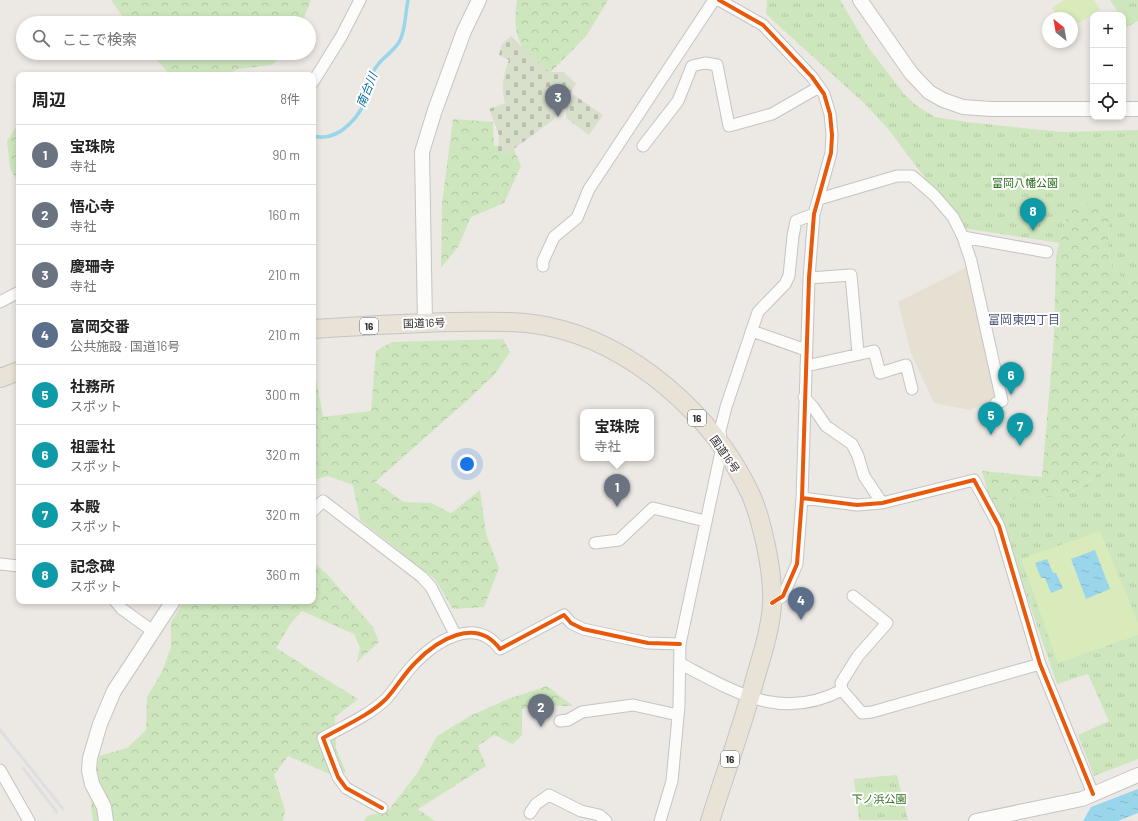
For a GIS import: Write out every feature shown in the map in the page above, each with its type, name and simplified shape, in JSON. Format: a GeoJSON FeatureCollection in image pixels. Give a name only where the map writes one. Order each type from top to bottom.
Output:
{"type":"FeatureCollection","features":[{"type":"Feature","properties":{"kind":"highway","name":"国道16号"},"geometry":{"type":"LineString","coordinates":[[316,329],[425,323],[517,322],[567,331],[592,340],[624,356],[654,376],[681,401],[722,448],[750,494],[760,518],[768,559],[772,603],[768,633],[750,698],[710,821]]}},
{"type":"Feature","properties":{"kind":"highway"},"geometry":{"type":"LineString","coordinates":[[0,378],[16,372]]}},
{"type":"Feature","properties":{"kind":"street"},"geometry":{"type":"LineString","coordinates":[[316,77],[341,37],[360,0]]}},
{"type":"Feature","properties":{"kind":"street"},"geometry":{"type":"LineString","coordinates":[[425,323],[422,152],[435,110],[464,31],[479,0]]}},
{"type":"Feature","properties":{"kind":"street"},"geometry":{"type":"LineString","coordinates":[[542,266],[554,237],[577,218],[589,189],[714,0]]}},
{"type":"Feature","properties":{"kind":"street"},"geometry":{"type":"LineString","coordinates":[[719,0],[763,25],[812,77],[824,94],[830,114],[832,135],[831,153],[820,199],[814,214],[809,278],[804,397],[802,498],[797,564],[783,596],[772,603]]}},
{"type":"Feature","properties":{"kind":"street"},"geometry":{"type":"LineString","coordinates":[[860,0],[911,73],[929,92],[943,100],[963,107],[991,109],[1090,109]]}},
{"type":"Feature","properties":{"kind":"street"},"geometry":{"type":"LineString","coordinates":[[644,146],[678,101],[692,66],[705,63],[717,65],[729,126],[772,114],[819,87]]}},
{"type":"Feature","properties":{"kind":"street"},"geometry":{"type":"LineString","coordinates":[[1126,109],[1138,109]]}},
{"type":"Feature","properties":{"kind":"street"},"geometry":{"type":"LineString","coordinates":[[820,199],[897,176],[912,176],[934,195],[953,217],[971,261],[1002,401],[996,403]]}},
{"type":"Feature","properties":{"kind":"street"},"geometry":{"type":"LineString","coordinates":[[660,821],[666,806],[672,782],[681,664],[680,644],[705,521],[722,448],[720,431],[726,407],[758,312],[785,284],[789,276],[792,236],[796,221],[814,214]]}},
{"type":"Feature","properties":{"kind":"street"},"geometry":{"type":"LineString","coordinates":[[962,237],[1047,252]]}},
{"type":"Feature","properties":{"kind":"street"},"geometry":{"type":"LineString","coordinates":[[809,278],[851,275],[858,354]]}},
{"type":"Feature","properties":{"kind":"street"},"geometry":{"type":"LineString","coordinates":[[0,302],[16,294]]}},
{"type":"Feature","properties":{"kind":"street"},"geometry":{"type":"LineString","coordinates":[[752,331],[806,350]]}},
{"type":"Feature","properties":{"kind":"street"},"geometry":{"type":"LineString","coordinates":[[806,366],[874,351],[880,373],[906,365],[912,389]]}},
{"type":"Feature","properties":{"kind":"street"},"geometry":{"type":"LineString","coordinates":[[804,397],[826,426],[852,444],[858,456],[864,476],[882,503]]}},
{"type":"Feature","properties":{"kind":"street"},"geometry":{"type":"LineString","coordinates":[[802,498],[857,505],[882,503],[974,480],[999,526],[1040,664],[1093,794]]}},
{"type":"Feature","properties":{"kind":"street"},"geometry":{"type":"LineString","coordinates":[[316,508],[323,501],[422,577],[431,587],[455,634]]}},
{"type":"Feature","properties":{"kind":"street"},"geometry":{"type":"LineString","coordinates":[[595,544],[618,540],[653,508],[705,521]]}},
{"type":"Feature","properties":{"kind":"street"},"geometry":{"type":"LineString","coordinates":[[0,564],[16,566]]}},
{"type":"Feature","properties":{"kind":"street"},"geometry":{"type":"LineString","coordinates":[[854,596],[887,623],[858,656],[841,683],[842,690],[862,713],[872,712],[1040,664]]}},
{"type":"Feature","properties":{"kind":"street"},"geometry":{"type":"LineString","coordinates":[[118,604],[122,609],[154,632]]}},
{"type":"Feature","properties":{"kind":"street"},"geometry":{"type":"LineString","coordinates":[[106,821],[104,807],[92,784],[89,770],[90,758],[100,724],[114,691],[171,604]]}},
{"type":"Feature","properties":{"kind":"street"},"geometry":{"type":"LineString","coordinates":[[382,808],[346,788],[338,777],[323,738],[362,716],[385,700],[415,662],[455,634],[478,632],[494,640],[500,649],[564,615],[571,623],[583,629],[648,643],[680,644]]}},
{"type":"Feature","properties":{"kind":"street"},"geometry":{"type":"LineString","coordinates":[[681,664],[750,698],[770,702],[789,703],[822,699],[842,690]]}},
{"type":"Feature","properties":{"kind":"street"},"geometry":{"type":"LineString","coordinates":[[560,721],[568,720],[582,712],[633,705],[678,714]]}},
{"type":"Feature","properties":{"kind":"street"},"geometry":{"type":"LineString","coordinates":[[0,770],[29,821]]}},
{"type":"Feature","properties":{"kind":"street"},"geometry":{"type":"LineString","coordinates":[[976,821],[1076,800],[1138,775]]}},
{"type":"Feature","properties":{"kind":"street"},"geometry":{"type":"LineString","coordinates":[[530,813],[536,804],[549,795],[582,817],[599,815],[606,821]]}},
{"type":"Feature","properties":{"kind":"shaded area"},"geometry":{"type":"Polygon","coordinates":[[[967,267],[998,398],[970,410],[934,403],[911,353],[898,302],[967,267]]]}},
{"type":"Feature","properties":{"kind":"green space"},"geometry":{"type":"Polygon","coordinates":[[[111,0],[311,0],[305,16],[122,16],[111,0]]]}},
{"type":"Feature","properties":{"kind":"green space"},"geometry":{"type":"Polygon","coordinates":[[[517,0],[608,0],[587,35],[546,77],[520,43],[516,25],[517,0]]]}},
{"type":"Feature","properties":{"kind":"green space","name":"富岡八幡公園"},"geometry":{"type":"Polygon","coordinates":[[[767,0],[840,0],[868,47],[904,94],[917,106],[935,117],[1061,132],[1138,130],[1138,279],[1126,283],[1108,259],[1109,211],[1097,202],[1076,204],[1065,220],[1060,243],[955,227],[940,198],[889,130],[866,105],[766,14],[767,0]]]}},
{"type":"Feature","properties":{"kind":"green space"},"geometry":{"type":"Polygon","coordinates":[[[1064,0],[1094,0],[1100,9],[1096,12],[1090,12],[1090,16],[1078,23],[1078,12],[1055,12],[1052,8],[1064,0]]]}},
{"type":"Feature","properties":{"kind":"green space"},"geometry":{"type":"Polygon","coordinates":[[[1110,0],[1138,0],[1138,21],[1127,27],[1126,12],[1118,12],[1110,0]]]}},
{"type":"Feature","properties":{"kind":"green space"},"geometry":{"type":"Polygon","coordinates":[[[511,36],[549,72],[564,72],[576,84],[553,120],[507,154],[498,151],[499,135],[489,109],[505,103],[503,81],[509,60],[499,55],[502,44],[511,36]]]}},
{"type":"Feature","properties":{"kind":"green space"},"geometry":{"type":"Polygon","coordinates":[[[157,60],[277,60],[272,65],[238,69],[232,72],[167,72],[157,60]]]}},
{"type":"Feature","properties":{"kind":"green space"},"geometry":{"type":"Polygon","coordinates":[[[574,95],[603,115],[589,135],[566,118],[566,105],[574,95]]]}},
{"type":"Feature","properties":{"kind":"green space"},"geometry":{"type":"Polygon","coordinates":[[[453,119],[493,122],[494,146],[512,145],[521,166],[504,203],[471,217],[458,247],[441,268],[442,203],[453,119]]]}},
{"type":"Feature","properties":{"kind":"green space"},"geometry":{"type":"Polygon","coordinates":[[[16,127],[16,179],[10,168],[7,141],[16,127]]]}},
{"type":"Feature","properties":{"kind":"green space"},"geometry":{"type":"Polygon","coordinates":[[[1097,202],[1109,211],[1108,259],[1126,283],[1138,279],[1138,411],[1126,435],[1110,459],[1101,470],[1079,488],[1063,495],[990,500],[982,471],[1042,477],[1054,337],[1056,256],[1065,220],[1076,204],[1097,202]]]}},
{"type":"Feature","properties":{"kind":"green space"},"geometry":{"type":"Polygon","coordinates":[[[503,339],[510,352],[495,374],[375,482],[404,502],[431,503],[451,513],[480,490],[486,534],[499,568],[484,607],[453,609],[435,579],[360,520],[353,485],[328,476],[316,479],[316,379],[323,417],[371,411],[376,351],[392,342],[503,339]]]}},
{"type":"Feature","properties":{"kind":"green space"},"geometry":{"type":"Polygon","coordinates":[[[1138,411],[1138,759],[1094,776],[1078,735],[1109,721],[1088,674],[1057,684],[1000,518],[990,500],[1063,495],[1079,488],[1101,470],[1110,459],[1126,435],[1138,411]]]}},
{"type":"Feature","properties":{"kind":"green space"},"geometry":{"type":"Polygon","coordinates":[[[1100,531],[1138,622],[1138,635],[1058,663],[1021,559],[1100,531]]]}},
{"type":"Feature","properties":{"kind":"green space"},"geometry":{"type":"Polygon","coordinates":[[[316,565],[327,574],[373,627],[379,642],[357,662],[360,648],[354,634],[302,611],[291,623],[276,648],[358,699],[335,717],[336,749],[346,772],[330,774],[288,756],[274,775],[285,810],[283,821],[93,821],[91,806],[99,756],[127,748],[146,730],[147,697],[162,672],[171,647],[171,622],[182,604],[316,604],[316,565]]]}},
{"type":"Feature","properties":{"kind":"green space"},"geometry":{"type":"Polygon","coordinates":[[[547,686],[573,706],[545,706],[522,709],[522,735],[513,744],[494,735],[478,746],[486,766],[418,809],[435,821],[364,821],[367,816],[388,811],[418,772],[437,736],[470,716],[508,699],[547,686]]]}},
{"type":"Feature","properties":{"kind":"green space","name":"下ノ浜公園"},"geometry":{"type":"Polygon","coordinates":[[[897,775],[908,820],[859,820],[854,779],[897,775]]]}},
{"type":"Feature","properties":{"kind":"water"},"geometry":{"type":"Polygon","coordinates":[[[1095,550],[1110,589],[1086,599],[1071,559],[1095,550]]]}},
{"type":"Feature","properties":{"kind":"water"},"geometry":{"type":"Polygon","coordinates":[[[1047,559],[1053,573],[1056,573],[1063,588],[1051,593],[1045,578],[1041,578],[1035,563],[1047,559]]]}},
{"type":"Feature","properties":{"kind":"water"},"geometry":{"type":"Polygon","coordinates":[[[1138,789],[1138,813],[1118,821],[1083,821],[1091,807],[1138,789]]]}},
{"type":"Feature","properties":{"kind":"waterway","name":"南台川"},"geometry":{"type":"LineString","coordinates":[[316,136],[323,137],[341,131],[356,117],[366,99],[374,70],[396,46],[401,38],[408,0]]}},
{"type":"Feature","properties":{"kind":"railway"},"geometry":{"type":"LineString","coordinates":[[0,730],[63,809]]}},
{"type":"Feature","properties":{"kind":"railway"},"geometry":{"type":"LineString","coordinates":[[23,768],[57,812]]}},
{"type":"Feature","properties":{"kind":"cycle path"},"geometry":{"type":"LineString","coordinates":[[719,0],[763,25],[812,77],[824,94],[830,114],[832,135],[831,153],[814,214],[809,278],[802,498],[797,564],[783,596],[772,603]]}},
{"type":"Feature","properties":{"kind":"cycle path"},"geometry":{"type":"LineString","coordinates":[[802,498],[857,505],[882,503],[974,480],[999,526],[1040,664],[1093,794]]}},
{"type":"Feature","properties":{"kind":"cycle path"},"geometry":{"type":"LineString","coordinates":[[382,808],[346,788],[338,777],[323,738],[379,705],[390,695],[415,663],[434,646],[457,635],[468,633],[480,634],[490,639],[500,649],[564,615],[571,623],[583,629],[648,643],[680,644]]}},
{"type":"Feature","properties":{"kind":"place","name":"慶珊寺"},"geometry":{"type":"Point","coordinates":[558,117]}},
{"type":"Feature","properties":{"kind":"place","name":"記念碑"},"geometry":{"type":"Point","coordinates":[1033,231]}},
{"type":"Feature","properties":{"kind":"place","name":"祖霊社"},"geometry":{"type":"Point","coordinates":[1011,395]}},
{"type":"Feature","properties":{"kind":"place","name":"社務所"},"geometry":{"type":"Point","coordinates":[991,435]}},
{"type":"Feature","properties":{"kind":"place","name":"本殿"},"geometry":{"type":"Point","coordinates":[1020,446]}},
{"type":"Feature","properties":{"kind":"place","name":"宝珠院"},"geometry":{"type":"Point","coordinates":[617,507]}},
{"type":"Feature","properties":{"kind":"place","name":"富岡交番"},"geometry":{"type":"Point","coordinates":[801,620]}},
{"type":"Feature","properties":{"kind":"place","name":"悟心寺"},"geometry":{"type":"Point","coordinates":[541,727]}},
{"type":"Feature","properties":{"kind":"district","name":"富岡東四丁目"},"geometry":{"type":"Point","coordinates":[1024,320]}}]}
